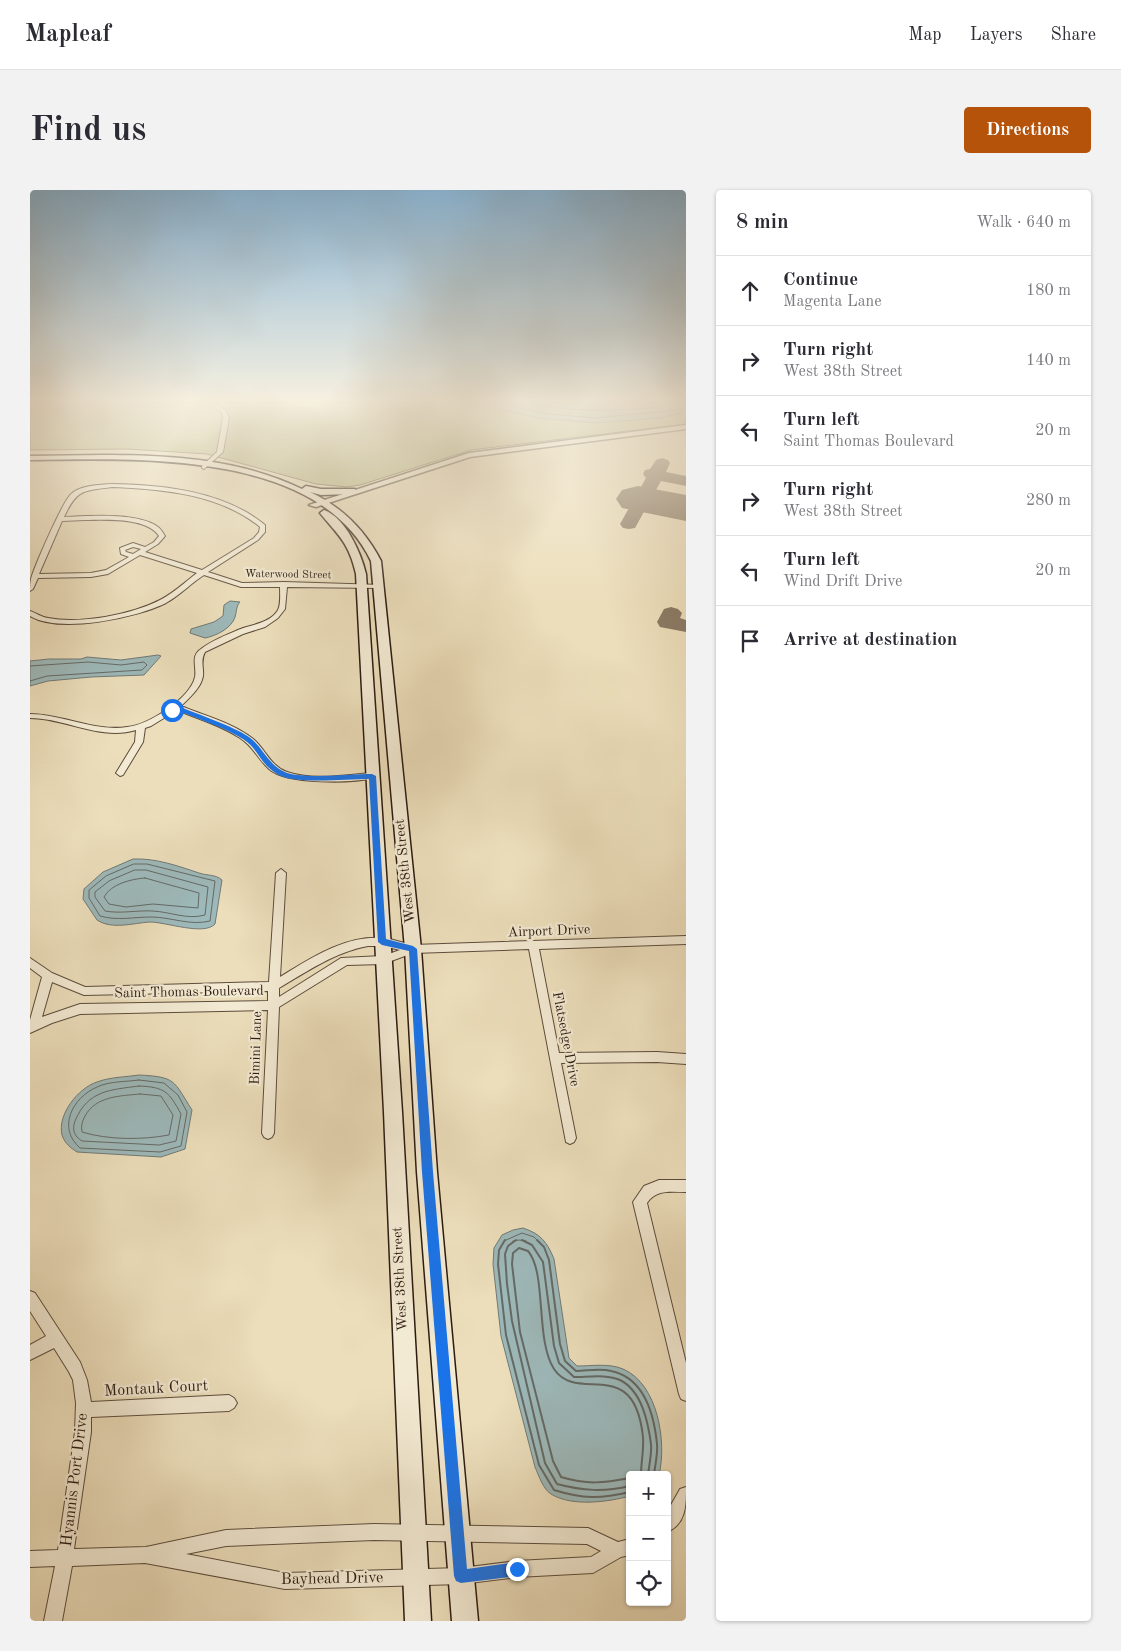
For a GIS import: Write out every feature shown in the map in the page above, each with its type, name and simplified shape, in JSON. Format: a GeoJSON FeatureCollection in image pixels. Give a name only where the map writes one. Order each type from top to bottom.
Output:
{"type":"FeatureCollection","features":[{"type":"Feature","properties":{"kind":"main road"},"geometry":{"type":"LineString","coordinates":[[218,469],[262,482],[318,503]]}},
{"type":"Feature","properties":{"kind":"main road"},"geometry":{"type":"LineString","coordinates":[[229,469],[255,473],[291,486],[317,491],[352,491]]}},
{"type":"Feature","properties":{"kind":"main road"},"geometry":{"type":"LineString","coordinates":[[291,486],[318,503]]}},
{"type":"Feature","properties":{"kind":"main road"},"geometry":{"type":"LineString","coordinates":[[352,491],[342,506],[355,528]]}},
{"type":"Feature","properties":{"kind":"main road","name":"West 38th Street"},"geometry":{"type":"LineString","coordinates":[[318,503],[355,528],[376,560],[380,586],[395,770],[413,949],[428,1182],[465,1621]]}},
{"type":"Feature","properties":{"kind":"main road","name":"West 38th Street"},"geometry":{"type":"LineString","coordinates":[[318,503],[349,541],[358,561],[362,586],[393,1112],[418,1621]]}},
{"type":"Feature","properties":{"kind":"street"},"geometry":{"type":"LineString","coordinates":[[318,503],[421,469]]}},
{"type":"Feature","properties":{"kind":"street"},"geometry":{"type":"LineString","coordinates":[[79,492],[71,490],[72,487],[83,485],[89,488]]}},
{"type":"Feature","properties":{"kind":"street"},"geometry":{"type":"LineString","coordinates":[[30,589],[70,498],[89,488],[109,486],[147,487],[202,497],[231,506],[256,519],[262,526],[261,535],[201,573],[169,598],[130,614],[81,621],[51,621],[31,614]]}},
{"type":"Feature","properties":{"kind":"street"},"geometry":{"type":"LineString","coordinates":[[36,576],[102,574],[114,569],[156,543],[162,536],[161,530],[150,524],[116,519],[61,519]]}},
{"type":"Feature","properties":{"kind":"street"},"geometry":{"type":"LineString","coordinates":[[134,545],[140,553],[123,552],[122,549],[134,545]]}},
{"type":"Feature","properties":{"kind":"street","name":"Waterwood Street"},"geometry":{"type":"LineString","coordinates":[[140,553],[241,584],[380,586]]}},
{"type":"Feature","properties":{"kind":"street"},"geometry":{"type":"LineString","coordinates":[[30,716],[46,716],[75,725],[105,729],[124,730],[140,727],[176,707],[194,687],[199,677],[198,658],[202,651],[276,617],[282,609],[284,584]]}},
{"type":"Feature","properties":{"kind":"street"},"geometry":{"type":"LineString","coordinates":[[176,707],[244,736],[256,746],[266,763],[284,774],[299,777],[372,776]]}},
{"type":"Feature","properties":{"kind":"street"},"geometry":{"type":"LineString","coordinates":[[120,774],[139,742],[140,727]]}},
{"type":"Feature","properties":{"kind":"street","name":"Bimini Lane"},"geometry":{"type":"LineString","coordinates":[[268,1133],[281,874]]}},
{"type":"Feature","properties":{"kind":"street","name":"Airport Drive"},"geometry":{"type":"LineString","coordinates":[[413,949],[686,940]]}},
{"type":"Feature","properties":{"kind":"street","name":"Saint Thomas Boulevard"},"geometry":{"type":"LineString","coordinates":[[30,962],[48,976],[84,991],[274,986],[328,954],[354,944],[382,942],[413,949]]}},
{"type":"Feature","properties":{"kind":"street","name":"Flatsedge Drive"},"geometry":{"type":"LineString","coordinates":[[533,945],[570,1138]]}},
{"type":"Feature","properties":{"kind":"street","name":"Saint Thomas Boulevard"},"geometry":{"type":"LineString","coordinates":[[32,1027],[48,1019],[80,1009],[273,1005],[345,961],[383,960],[413,949]]}},
{"type":"Feature","properties":{"kind":"street"},"geometry":{"type":"LineString","coordinates":[[32,1027],[48,976]]}},
{"type":"Feature","properties":{"kind":"street"},"geometry":{"type":"LineString","coordinates":[[80,1009],[84,991]]}},
{"type":"Feature","properties":{"kind":"street"},"geometry":{"type":"LineString","coordinates":[[554,1058],[658,1057],[686,1059]]}},
{"type":"Feature","properties":{"kind":"street"},"geometry":{"type":"LineString","coordinates":[[686,1186],[650,1188],[640,1202],[686,1394]]}},
{"type":"Feature","properties":{"kind":"street","name":"Hyannis Port Drive"},"geometry":{"type":"LineString","coordinates":[[30,1298],[75,1367],[80,1380],[84,1410],[83,1432],[65,1557],[53,1621]]}},
{"type":"Feature","properties":{"kind":"street"},"geometry":{"type":"LineString","coordinates":[[30,1353],[48,1344],[55,1337]]}},
{"type":"Feature","properties":{"kind":"street","name":"Montauk Court"},"geometry":{"type":"LineString","coordinates":[[84,1410],[230,1403]]}},
{"type":"Feature","properties":{"kind":"street"},"geometry":{"type":"LineString","coordinates":[[671,1520],[686,1495]]}},
{"type":"Feature","properties":{"kind":"street","name":"Bayhead Drive"},"geometry":{"type":"LineString","coordinates":[[30,1559],[145,1555],[226,1538],[413,1532],[588,1536],[624,1548]]}},
{"type":"Feature","properties":{"kind":"street","name":"Bayhead Drive"},"geometry":{"type":"LineString","coordinates":[[145,1555],[285,1581],[461,1576],[517,1569],[593,1565],[624,1548]]}},
{"type":"Feature","properties":{"kind":"green space"},"geometry":{"type":"Polygon","coordinates":[[[261,469],[411,469],[360,485],[347,487],[316,484],[261,469]]]}},
{"type":"Feature","properties":{"kind":"water"},"geometry":{"type":"Polygon","coordinates":[[[230,601],[240,602],[231,625],[219,633],[205,638],[190,633],[191,629],[214,622],[223,616],[224,605],[230,601]]]}},
{"type":"Feature","properties":{"kind":"water"},"geometry":{"type":"Polygon","coordinates":[[[161,656],[144,675],[48,681],[30,686],[30,661],[81,659],[87,657],[121,660],[161,656]]]}},
{"type":"Feature","properties":{"kind":"water"},"geometry":{"type":"Polygon","coordinates":[[[133,859],[167,863],[222,880],[215,924],[202,929],[194,929],[150,922],[109,925],[97,920],[83,899],[84,889],[103,872],[133,859]]]}},
{"type":"Feature","properties":{"kind":"water"},"geometry":{"type":"Polygon","coordinates":[[[139,1075],[167,1079],[177,1086],[186,1100],[192,1110],[185,1149],[161,1157],[77,1152],[68,1145],[62,1135],[61,1127],[66,1111],[76,1096],[90,1085],[102,1080],[139,1075]]]}},
{"type":"Feature","properties":{"kind":"water"},"geometry":{"type":"Polygon","coordinates":[[[523,1228],[539,1236],[549,1248],[554,1259],[569,1358],[577,1366],[606,1365],[623,1369],[645,1387],[652,1400],[657,1415],[662,1447],[660,1471],[626,1471],[626,1497],[590,1502],[569,1501],[551,1494],[541,1482],[535,1467],[501,1336],[493,1264],[494,1248],[502,1235],[523,1228]]]}},
{"type":"Feature","properties":{"kind":"taxiway"},"geometry":{"type":"LineString","coordinates":[[656,475],[659,469]]}},
{"type":"Feature","properties":{"kind":"taxiway"},"geometry":{"type":"LineString","coordinates":[[651,474],[656,475]]}},
{"type":"Feature","properties":{"kind":"taxiway"},"geometry":{"type":"LineString","coordinates":[[629,524],[656,475]]}},
{"type":"Feature","properties":{"kind":"taxiway"},"geometry":{"type":"LineString","coordinates":[[656,475],[686,481]]}},
{"type":"Feature","properties":{"kind":"taxiway"},"geometry":{"type":"LineString","coordinates":[[671,613],[668,622],[686,626]]}},
{"type":"Feature","properties":{"kind":"runway"},"geometry":{"type":"LineString","coordinates":[[638,499],[686,508]]}},
{"type":"Feature","properties":{"kind":"route"},"geometry":{"type":"LineString","coordinates":[[172,710],[176,707],[244,736],[256,746],[264,761],[275,771],[290,776],[372,776],[382,942],[413,949],[423,1115],[461,1576],[517,1569]]}}]}
